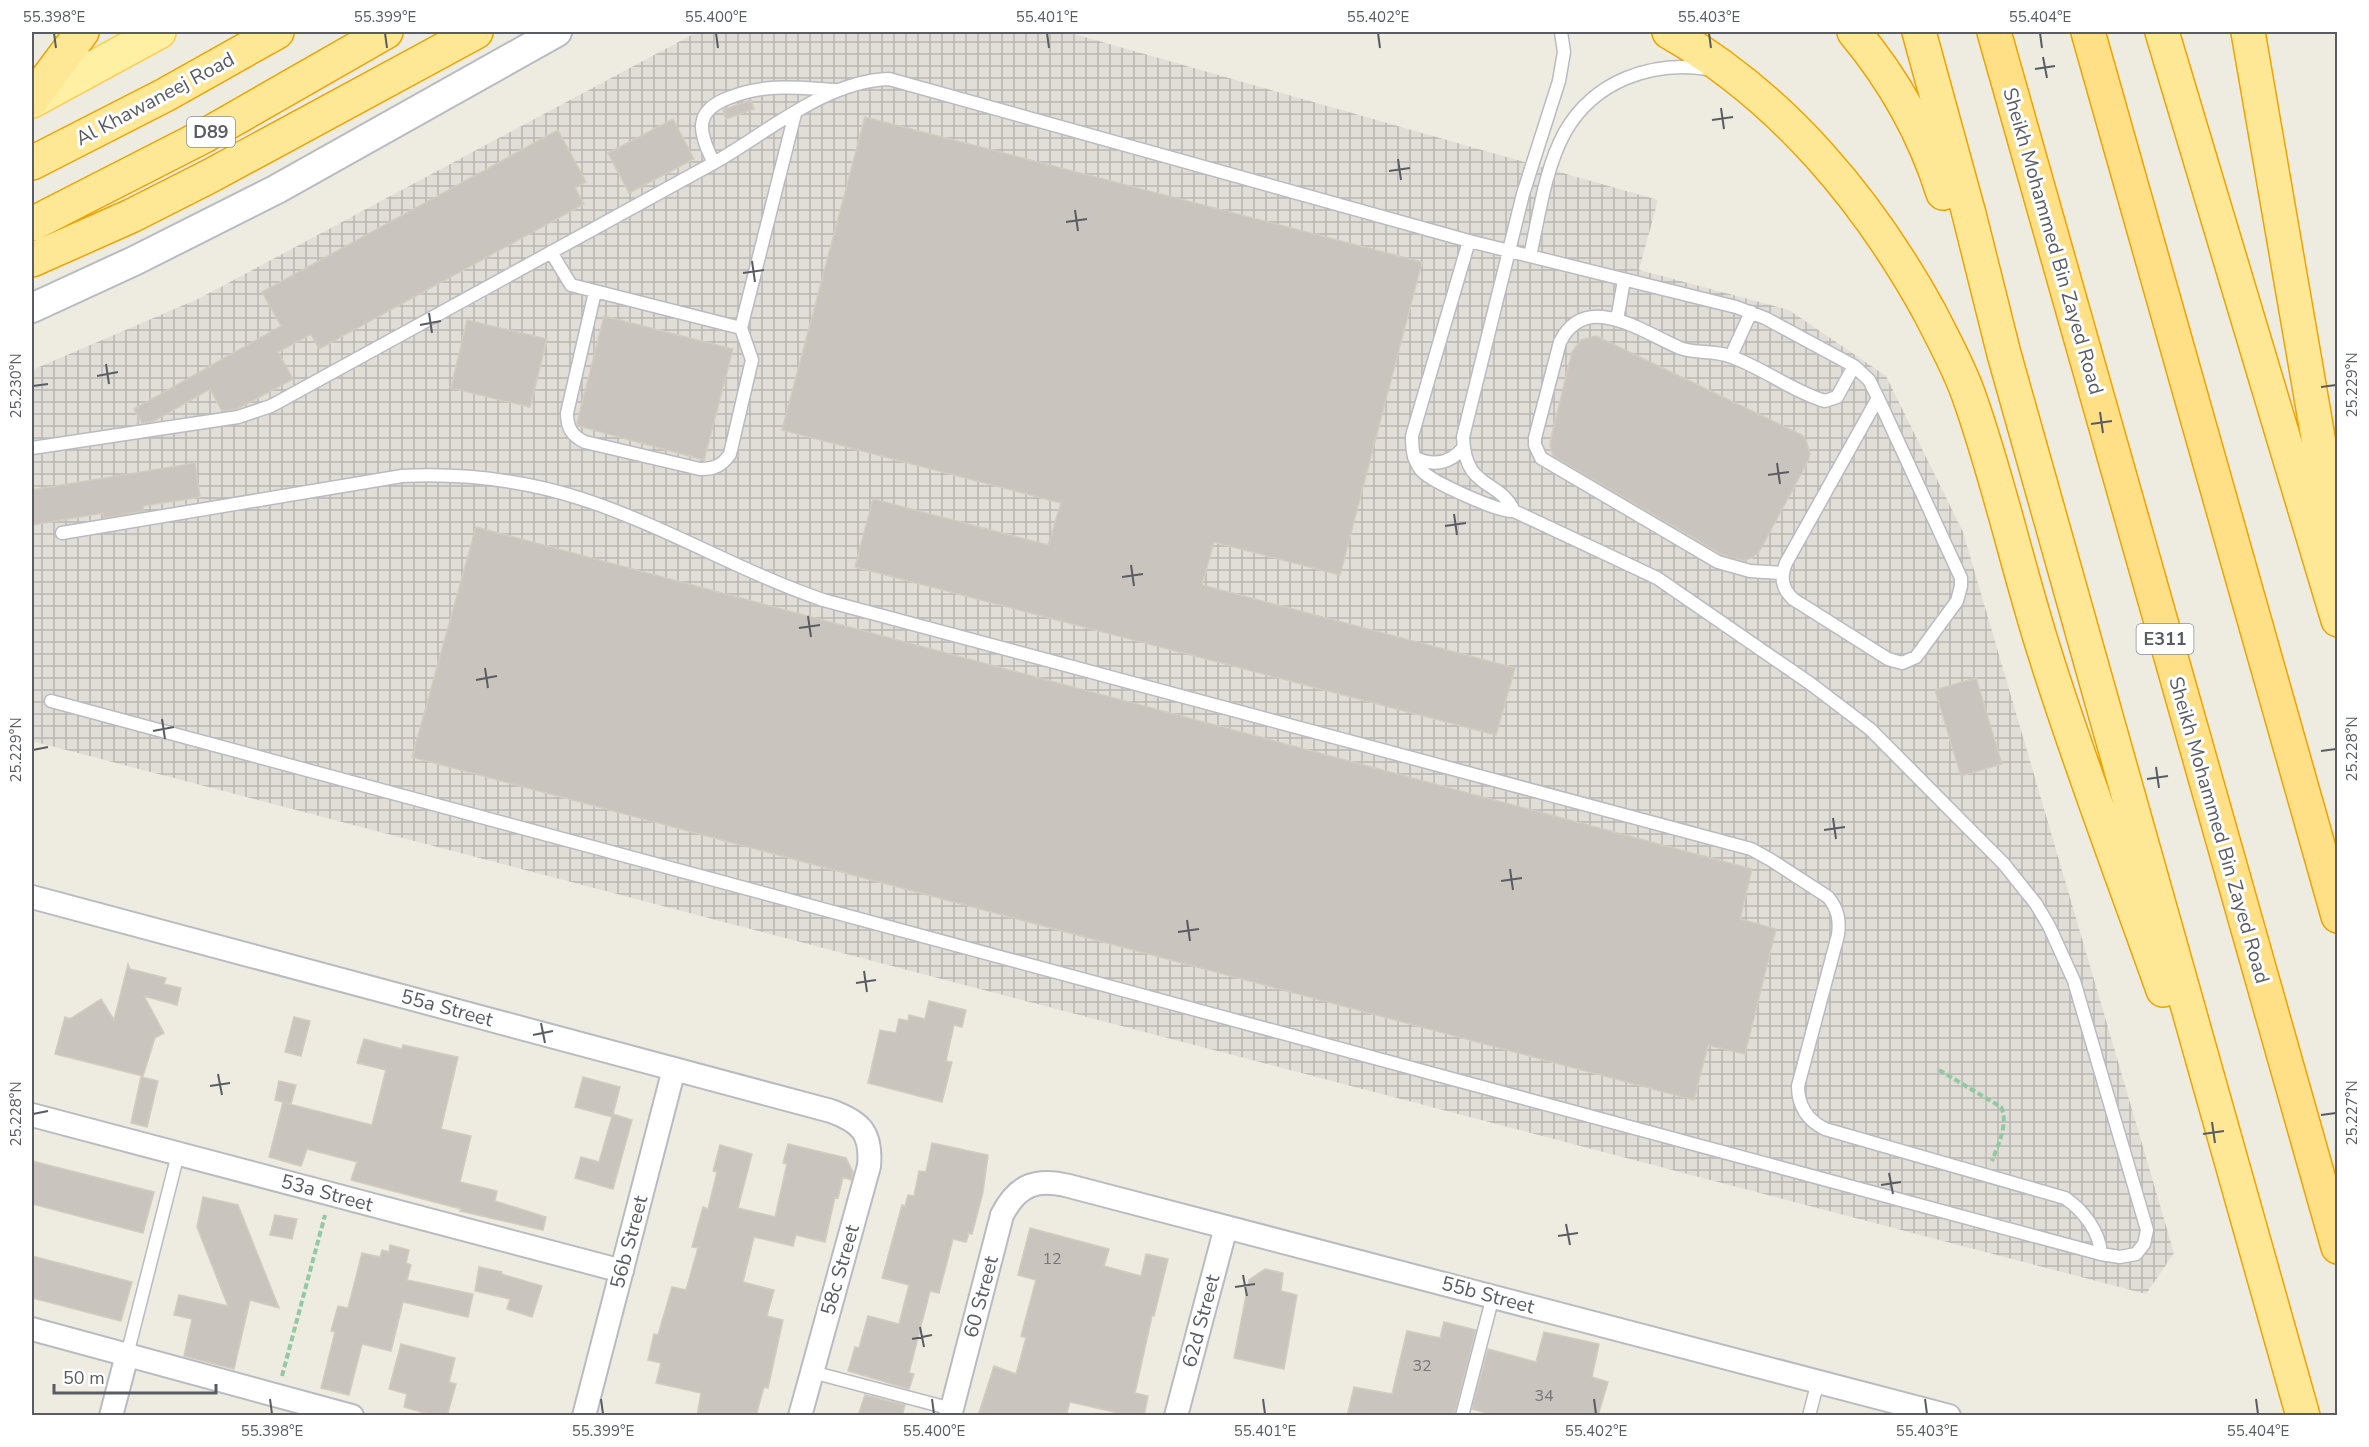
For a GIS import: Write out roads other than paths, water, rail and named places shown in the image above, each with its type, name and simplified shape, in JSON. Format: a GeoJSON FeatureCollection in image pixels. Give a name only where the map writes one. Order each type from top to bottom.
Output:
{"type":"FeatureCollection","features":[{"type":"Feature","properties":{"kind":"highway"},"geometry":{"type":"LineString","coordinates":[[32,100],[82,32]]}},
{"type":"Feature","properties":{"kind":"highway","name":"Al Khawaneej Road"},"geometry":{"type":"LineString","coordinates":[[32,163],[165,95],[277,32]]}},
{"type":"Feature","properties":{"kind":"highway","name":"D89"},"geometry":{"type":"LineString","coordinates":[[32,224],[206,135],[386,32]]}},
{"type":"Feature","properties":{"kind":"highway"},"geometry":{"type":"LineString","coordinates":[[435,52],[465,32]]}},
{"type":"Feature","properties":{"kind":"highway"},"geometry":{"type":"LineString","coordinates":[[32,260],[131,216],[210,176],[435,52],[476,32]]}},
{"type":"Feature","properties":{"kind":"highway"},"geometry":{"type":"LineString","coordinates":[[1669,32],[1693,45],[1745,84],[1792,126],[1858,201],[1914,285],[1955,362],[1970,397],[2044,651],[2093,796],[2171,1008],[2184,1030],[2201,1049]]}},
{"type":"Feature","properties":{"kind":"highway"},"geometry":{"type":"LineString","coordinates":[[1854,32],[1877,59],[1914,120],[1934,164],[1979,306],[2004,354]]}},
{"type":"Feature","properties":{"kind":"highway"},"geometry":{"type":"LineString","coordinates":[[1919,32],[1969,214],[2004,354],[2303,1416]]}},
{"type":"Feature","properties":{"kind":"highway","name":"Sheikh Mohammed Bin Zayed Road"},"geometry":{"type":"LineString","coordinates":[[1994,32],[2337,1247]]}},
{"type":"Feature","properties":{"kind":"highway"},"geometry":{"type":"LineString","coordinates":[[2088,32],[2337,915]]}},
{"type":"Feature","properties":{"kind":"highway"},"geometry":{"type":"LineString","coordinates":[[2162,32],[2337,620]]}},
{"type":"Feature","properties":{"kind":"highway"},"geometry":{"type":"LineString","coordinates":[[2182,32],[2244,306]]}},
{"type":"Feature","properties":{"kind":"highway"},"geometry":{"type":"LineString","coordinates":[[2248,32],[2337,553]]}},
{"type":"Feature","properties":{"kind":"main road"},"geometry":{"type":"LineString","coordinates":[[32,100],[159,32]]}},
{"type":"Feature","properties":{"kind":"street"},"geometry":{"type":"LineString","coordinates":[[32,308],[134,261],[277,189],[557,32]]}},
{"type":"Feature","properties":{"kind":"street","name":"55a Street"},"geometry":{"type":"LineString","coordinates":[[32,897],[831,1111],[851,1118],[860,1125]]}},
{"type":"Feature","properties":{"kind":"street","name":"56b Street"},"geometry":{"type":"LineString","coordinates":[[584,1416],[674,1069]]}},
{"type":"Feature","properties":{"kind":"street","name":"53a Street"},"geometry":{"type":"LineString","coordinates":[[32,1115],[622,1271]]}},
{"type":"Feature","properties":{"kind":"street","name":"58c Street"},"geometry":{"type":"LineString","coordinates":[[800,1416],[869,1166],[869,1145],[860,1125]]}},
{"type":"Feature","properties":{"kind":"street","name":"55b Street"},"geometry":{"type":"LineString","coordinates":[[1027,1186],[1048,1182],[1059,1184],[1949,1416]]}},
{"type":"Feature","properties":{"kind":"street","name":"60 Street"},"geometry":{"type":"LineString","coordinates":[[951,1412],[1002,1215],[1008,1203],[1027,1186]]}},
{"type":"Feature","properties":{"kind":"street","name":"62d Street"},"geometry":{"type":"LineString","coordinates":[[1176,1416],[1226,1227]]}},
{"type":"Feature","properties":{"kind":"street"},"geometry":{"type":"LineString","coordinates":[[32,1329],[352,1416]]}},
{"type":"Feature","properties":{"kind":"street"},"geometry":{"type":"LineString","coordinates":[[111,1416],[127,1355]]}},
{"type":"Feature","properties":{"kind":"lane"},"geometry":{"type":"LineString","coordinates":[[1514,511],[1507,500],[1479,480],[1471,470],[1464,447],[1466,425],[1536,150],[1559,81],[1564,52],[1561,32]]}},
{"type":"Feature","properties":{"kind":"lane"},"geometry":{"type":"LineString","coordinates":[[1530,256],[1555,157],[1564,133],[1575,116],[1604,90],[1634,74],[1671,66],[1690,66],[1728,75],[1745,84]]}},
{"type":"Feature","properties":{"kind":"lane"},"geometry":{"type":"LineString","coordinates":[[32,448],[238,417],[257,412],[714,163],[837,90],[863,81],[889,79],[1469,241],[1751,312],[1854,366],[1869,380],[1878,398],[1959,570],[1961,586],[1957,601],[1916,657],[1902,663],[1895,662],[1793,599],[1786,592],[1782,583],[1782,573],[1878,398]]}},
{"type":"Feature","properties":{"kind":"lane"},"geometry":{"type":"LineString","coordinates":[[714,163],[704,144],[702,129],[704,118],[715,103],[751,89],[768,87],[837,90]]}},
{"type":"Feature","properties":{"kind":"lane"},"geometry":{"type":"LineString","coordinates":[[595,292],[567,413],[570,431],[576,438],[596,444],[700,469],[717,467],[730,454],[752,360],[741,328],[795,114]]}},
{"type":"Feature","properties":{"kind":"lane"},"geometry":{"type":"LineString","coordinates":[[1536,150],[1555,157]]}},
{"type":"Feature","properties":{"kind":"lane"},"geometry":{"type":"LineString","coordinates":[[51,701],[2101,1254],[2120,1257],[2136,1254],[2144,1244],[2146,1230],[2074,981],[2049,926],[2021,884],[2004,864],[1870,729],[1811,684],[1657,578],[1514,511],[1501,511],[1432,479],[1424,473],[1414,457],[1412,436],[1469,241]]}},
{"type":"Feature","properties":{"kind":"lane"},"geometry":{"type":"LineString","coordinates":[[551,252],[570,285],[741,328]]}},
{"type":"Feature","properties":{"kind":"lane"},"geometry":{"type":"LineString","coordinates":[[1617,320],[1624,279]]}},
{"type":"Feature","properties":{"kind":"lane"},"geometry":{"type":"LineString","coordinates":[[1731,356],[1751,312]]}},
{"type":"Feature","properties":{"kind":"lane"},"geometry":{"type":"LineString","coordinates":[[1782,573],[1750,571],[1718,562],[1541,458],[1535,445],[1535,438],[1560,342],[1573,323],[1584,318],[1606,316],[1682,349],[1731,356],[1825,401],[1837,397],[1854,366]]}},
{"type":"Feature","properties":{"kind":"lane"},"geometry":{"type":"LineString","coordinates":[[1414,457],[1431,464],[1441,463],[1458,454],[1464,447]]}},
{"type":"Feature","properties":{"kind":"lane"},"geometry":{"type":"LineString","coordinates":[[62,533],[402,476],[444,474],[518,482],[554,490],[612,510],[766,579],[823,600],[1751,849],[1828,897],[1839,918],[1838,935],[1798,1086],[1798,1094],[1804,1111],[1816,1125],[1825,1130],[2056,1195],[2073,1203],[2097,1235],[2101,1254]]}},
{"type":"Feature","properties":{"kind":"lane"},"geometry":{"type":"LineString","coordinates":[[127,1355],[178,1154]]}},
{"type":"Feature","properties":{"kind":"lane"},"geometry":{"type":"LineString","coordinates":[[1462,1416],[1493,1296]]}},
{"type":"Feature","properties":{"kind":"lane"},"geometry":{"type":"LineString","coordinates":[[812,1372],[951,1412]]}},
{"type":"Feature","properties":{"kind":"lane"},"geometry":{"type":"LineString","coordinates":[[1809,1416],[1818,1381]]}}]}
